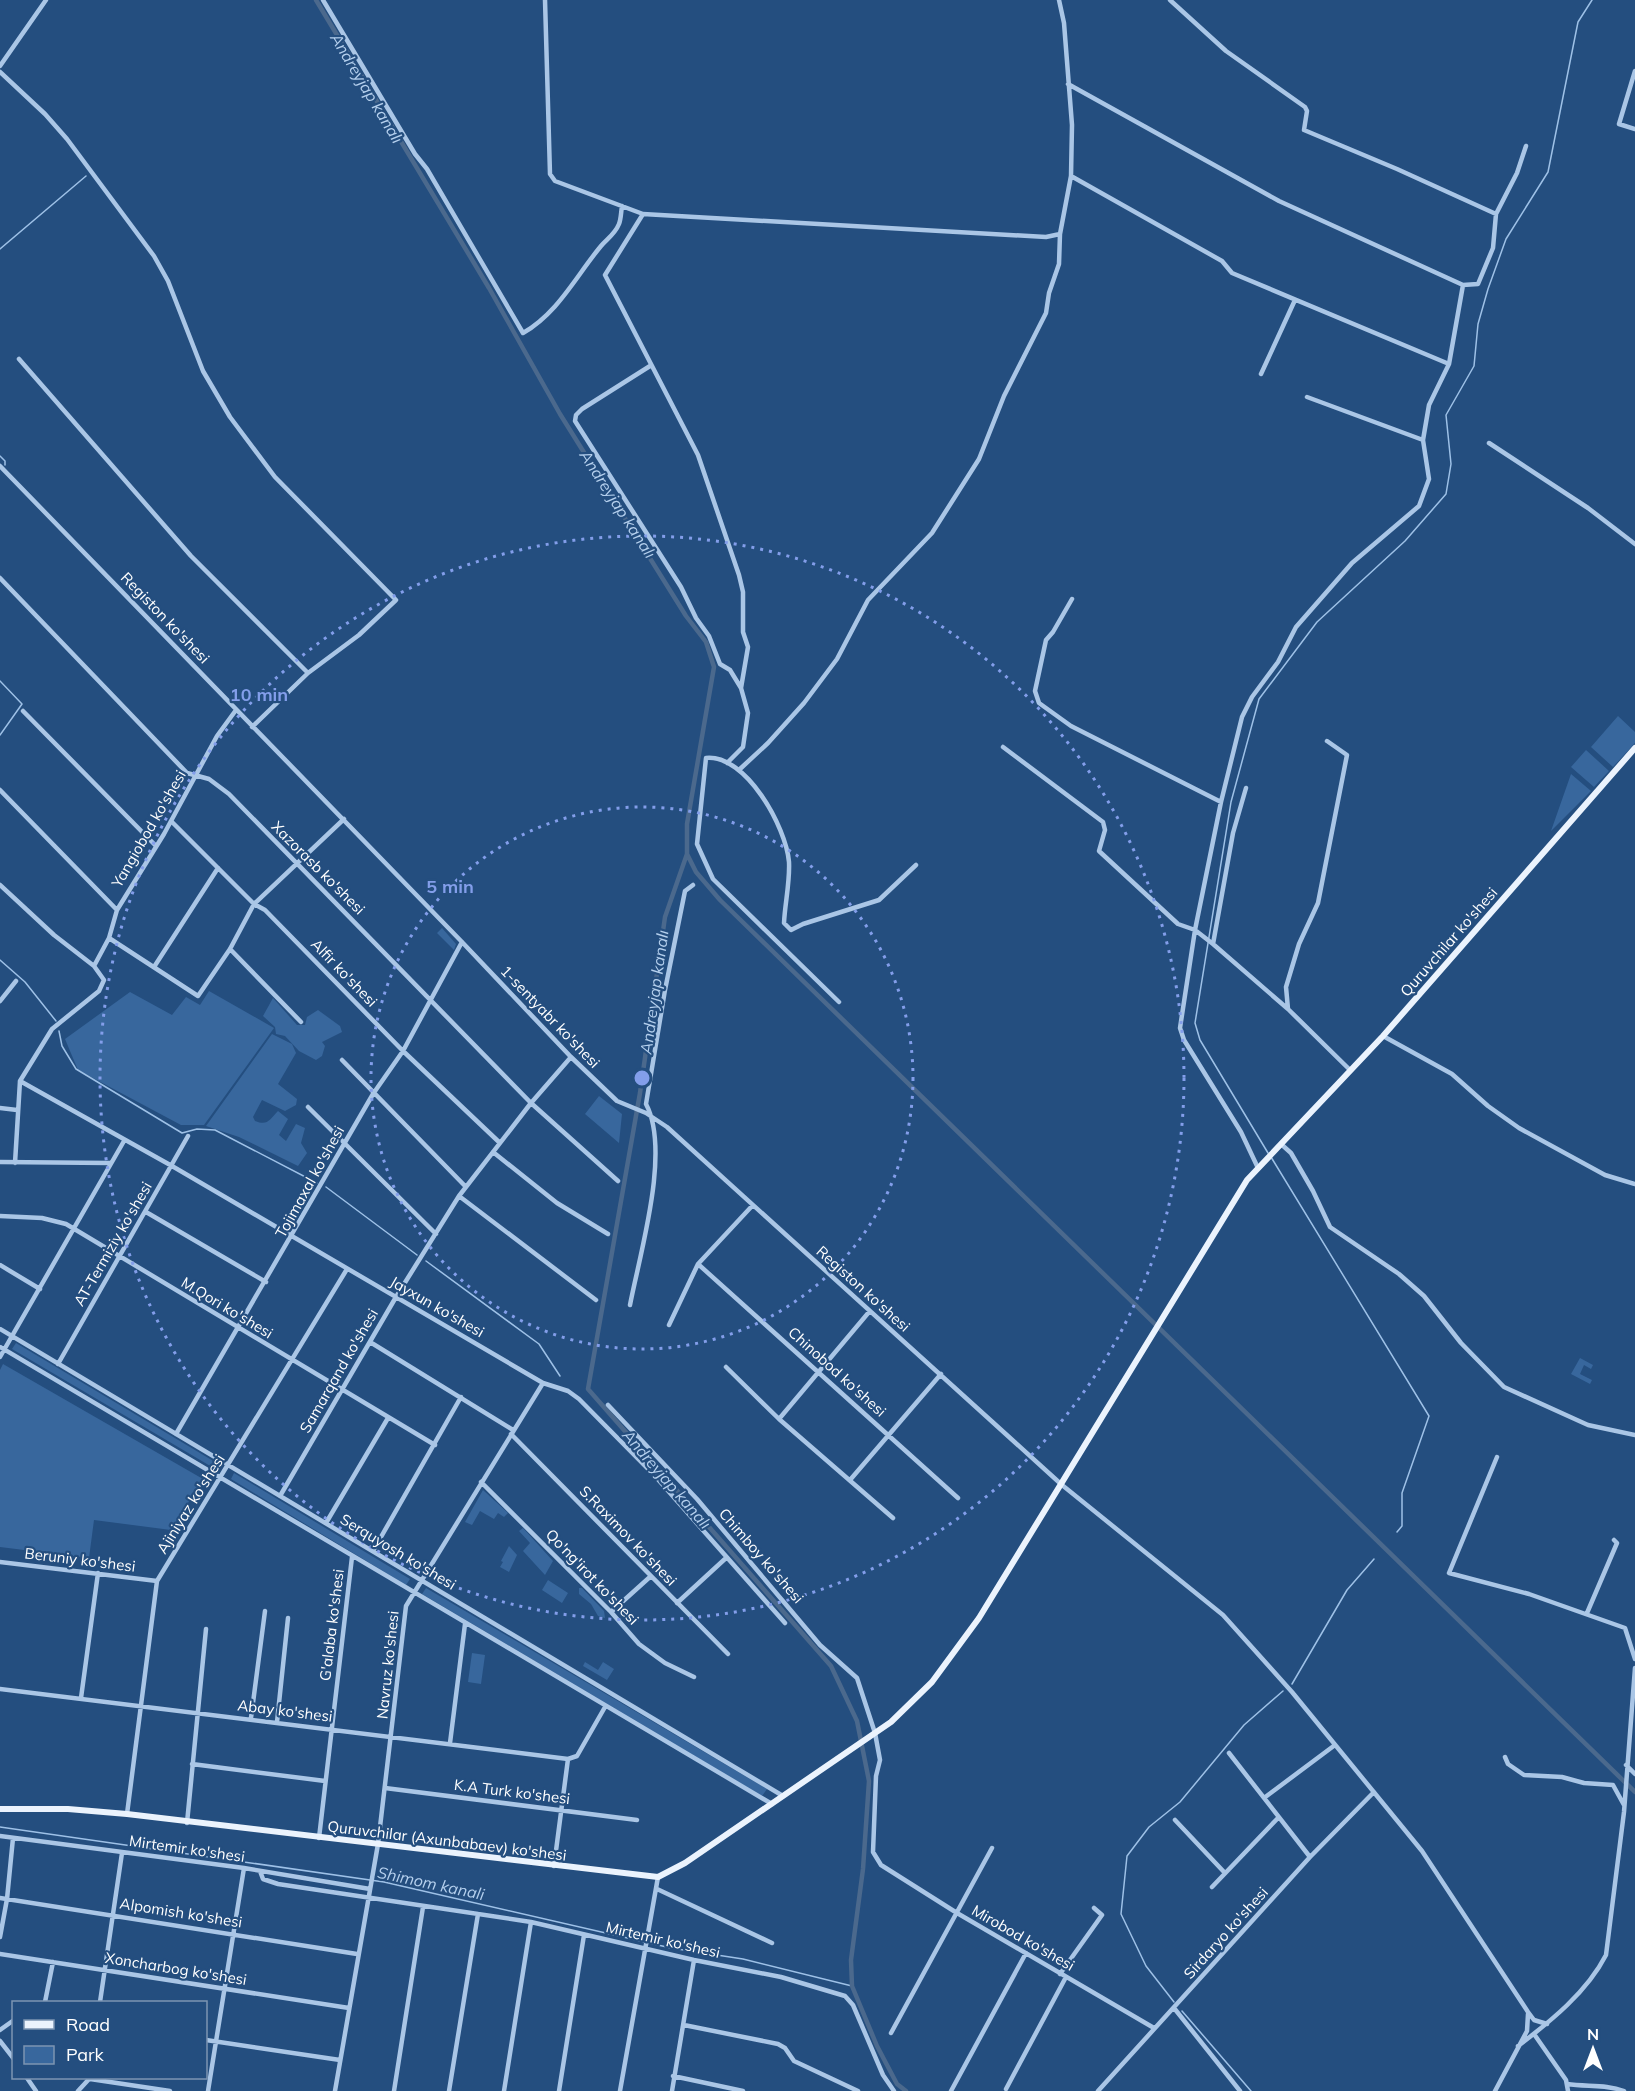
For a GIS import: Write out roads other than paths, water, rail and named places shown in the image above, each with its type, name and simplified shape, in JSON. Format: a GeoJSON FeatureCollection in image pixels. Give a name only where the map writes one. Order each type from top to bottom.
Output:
{"type":"FeatureCollection","features":[{"type":"Feature","properties":{"kind":"main road","name":"Quruvchilar ko'shesi"},"geometry":{"type":"LineString","coordinates":[[783,1796],[891,1722],[932,1682],[979,1618],[1062,1485],[1216,1228],[1258,1168],[1349,1069],[1383,1036],[1635,748]]}},
{"type":"Feature","properties":{"kind":"main road"},"geometry":{"type":"LineString","coordinates":[[658,1876],[685,1863],[783,1796]]}},
{"type":"Feature","properties":{"kind":"main road","name":"Quruvchilar (Axunbabaev) ko'shesi"},"geometry":{"type":"LineString","coordinates":[[0,1809],[68,1809],[127,1814],[554,1866],[658,1876]]}},
{"type":"Feature","properties":{"kind":"street"},"geometry":{"type":"LineString","coordinates":[[0,66],[46,0]]}},
{"type":"Feature","properties":{"kind":"street"},"geometry":{"type":"LineString","coordinates":[[322,0],[415,154],[427,169],[523,333],[541,322],[579,279],[615,230],[622,206]]}},
{"type":"Feature","properties":{"kind":"street"},"geometry":{"type":"LineString","coordinates":[[545,0],[550,174],[555,181],[643,214],[1046,237],[1060,234]]}},
{"type":"Feature","properties":{"kind":"street"},"geometry":{"type":"LineString","coordinates":[[740,769],[768,743],[804,703],[837,659],[868,600],[932,533],[979,459],[1004,396],[1046,313],[1049,292],[1059,264],[1060,234],[1071,176],[1068,84],[1059,0]]}},
{"type":"Feature","properties":{"kind":"street"},"geometry":{"type":"LineString","coordinates":[[1170,0],[1226,51],[1305,107],[1304,130],[1496,214]]}},
{"type":"Feature","properties":{"kind":"street"},"geometry":{"type":"LineString","coordinates":[[1635,71],[1619,123],[1635,129]]}},
{"type":"Feature","properties":{"kind":"street"},"geometry":{"type":"LineString","coordinates":[[0,72],[45,114],[67,139],[154,256],[172,290],[203,371],[230,417],[275,477],[396,600],[358,634],[308,673],[252,727]]}},
{"type":"Feature","properties":{"kind":"street"},"geometry":{"type":"LineString","coordinates":[[1068,84],[1279,201],[1463,285],[1478,284],[1493,248],[1496,214],[1517,173],[1526,146]]}},
{"type":"Feature","properties":{"kind":"street"},"geometry":{"type":"LineString","coordinates":[[1071,176],[1222,261],[1232,273],[1449,364]]}},
{"type":"Feature","properties":{"kind":"street"},"geometry":{"type":"LineString","coordinates":[[643,214],[605,275],[650,366],[698,454],[739,575],[743,592],[742,632],[748,647],[741,688]]}},
{"type":"Feature","properties":{"kind":"street"},"geometry":{"type":"LineString","coordinates":[[1258,1168],[1241,1132],[1184,1040],[1180,1028],[1195,930],[1221,802],[1242,717],[1252,697],[1278,662],[1296,627],[1352,563],[1419,506],[1429,479],[1424,440],[1429,405],[1449,364],[1463,285]]}},
{"type":"Feature","properties":{"kind":"street"},"geometry":{"type":"LineString","coordinates":[[1261,374],[1296,300]]}},
{"type":"Feature","properties":{"kind":"street"},"geometry":{"type":"LineString","coordinates":[[19,359],[191,555],[308,673]]}},
{"type":"Feature","properties":{"kind":"street"},"geometry":{"type":"LineString","coordinates":[[650,366],[582,409],[574,421],[681,587],[696,618],[710,636],[720,664],[730,670],[741,688],[748,713],[742,747],[727,763]]}},
{"type":"Feature","properties":{"kind":"street"},"geometry":{"type":"LineString","coordinates":[[1307,397],[1424,440]]}},
{"type":"Feature","properties":{"kind":"street"},"geometry":{"type":"LineString","coordinates":[[1489,443],[1588,508],[1635,544]]}},
{"type":"Feature","properties":{"kind":"street","name":"Registon ko'shesi"},"geometry":{"type":"LineString","coordinates":[[0,466],[462,942]]}},
{"type":"Feature","properties":{"kind":"street","name":"Xazorasb ko'shesi"},"geometry":{"type":"LineString","coordinates":[[0,578],[187,773],[209,779],[229,794],[531,1102],[618,1181]]}},
{"type":"Feature","properties":{"kind":"street"},"geometry":{"type":"LineString","coordinates":[[1072,599],[1046,640],[1035,692],[1039,703],[1071,726],[1221,802]]}},
{"type":"Feature","properties":{"kind":"street","name":"Yangiobod ko'shesi"},"geometry":{"type":"LineString","coordinates":[[94,966],[109,938],[117,910],[171,821],[194,775],[236,710]]}},
{"type":"Feature","properties":{"kind":"street"},"geometry":{"type":"LineString","coordinates":[[23,711],[156,846]]}},
{"type":"Feature","properties":{"kind":"street"},"geometry":{"type":"LineString","coordinates":[[1288,1009],[1285,998],[1286,987],[1299,944],[1318,903],[1338,795],[1345,776],[1347,755],[1327,741]]}},
{"type":"Feature","properties":{"kind":"street"},"geometry":{"type":"LineString","coordinates":[[1003,747],[1103,822],[1105,830],[1099,851],[1178,924],[1195,930],[1288,1009],[1349,1069]]}},
{"type":"Feature","properties":{"kind":"street"},"geometry":{"type":"LineString","coordinates":[[839,1002],[713,879],[702,860],[697,844],[697,830],[706,758],[719,757],[740,769],[765,800],[778,827],[789,862],[784,923],[791,930],[803,924],[879,900],[916,865]]}},
{"type":"Feature","properties":{"kind":"street"},"geometry":{"type":"LineString","coordinates":[[1213,944],[1233,833],[1246,788]]}},
{"type":"Feature","properties":{"kind":"street"},"geometry":{"type":"LineString","coordinates":[[0,790],[117,910]]}},
{"type":"Feature","properties":{"kind":"street"},"geometry":{"type":"LineString","coordinates":[[109,938],[198,996],[230,949],[254,904],[344,819]]}},
{"type":"Feature","properties":{"kind":"street","name":"Alfir ko'shesi"},"geometry":{"type":"LineString","coordinates":[[171,821],[254,904],[265,910],[298,942],[403,1051],[500,1143]]}},
{"type":"Feature","properties":{"kind":"street"},"geometry":{"type":"LineString","coordinates":[[154,967],[218,868]]}},
{"type":"Feature","properties":{"kind":"street"},"geometry":{"type":"LineString","coordinates":[[0,885],[54,935],[94,966],[104,980],[99,991],[52,1029],[20,1081],[15,1163]]}},
{"type":"Feature","properties":{"kind":"street"},"geometry":{"type":"LineString","coordinates":[[630,1305],[657,1165],[653,1117],[646,1104],[664,990],[685,891],[693,885]]}},
{"type":"Feature","properties":{"kind":"street","name":"Tojimaxal ko'shesi"},"geometry":{"type":"LineString","coordinates":[[176,1434],[293,1237],[373,1094],[403,1051],[462,942]]}},
{"type":"Feature","properties":{"kind":"street","name":"1-sentyabr ko'shesi"},"geometry":{"type":"LineString","coordinates":[[462,942],[571,1058],[624,1105]]}},
{"type":"Feature","properties":{"kind":"street"},"geometry":{"type":"LineString","coordinates":[[230,949],[301,1022]]}},
{"type":"Feature","properties":{"kind":"street"},"geometry":{"type":"LineString","coordinates":[[0,1001],[16,981]]}},
{"type":"Feature","properties":{"kind":"street"},"geometry":{"type":"LineString","coordinates":[[1383,1036],[1452,1074],[1488,1106],[1520,1128],[1605,1175],[1635,1184]]}},
{"type":"Feature","properties":{"kind":"street","name":"Samarqand ko'shesi"},"geometry":{"type":"LineString","coordinates":[[280,1496],[396,1297],[459,1196],[531,1102],[571,1058]]}},
{"type":"Feature","properties":{"kind":"street"},"geometry":{"type":"LineString","coordinates":[[342,1060],[466,1187]]}},
{"type":"Feature","properties":{"kind":"street","name":"Jayxun ko'shesi"},"geometry":{"type":"LineString","coordinates":[[20,1081],[172,1166],[543,1383],[568,1390],[655,1476],[785,1623]]}},
{"type":"Feature","properties":{"kind":"street","name":"Registon ko'shesi"},"geometry":{"type":"LineString","coordinates":[[624,1105],[646,1113],[667,1127],[1062,1485],[1223,1615],[1335,1745],[1422,1851],[1528,2012]]}},
{"type":"Feature","properties":{"kind":"street"},"geometry":{"type":"LineString","coordinates":[[308,1107],[436,1234]]}},
{"type":"Feature","properties":{"kind":"street"},"geometry":{"type":"LineString","coordinates":[[0,1108],[17,1110]]}},
{"type":"Feature","properties":{"kind":"street","name":"AT-Termiziy ko'shesi"},"geometry":{"type":"LineString","coordinates":[[58,1364],[188,1136]]}},
{"type":"Feature","properties":{"kind":"street"},"geometry":{"type":"LineString","coordinates":[[0,1357],[2,1348],[12,1336],[40,1289],[124,1141]]}},
{"type":"Feature","properties":{"kind":"street"},"geometry":{"type":"LineString","coordinates":[[1280,1145],[1291,1154],[1313,1191],[1330,1227],[1399,1274],[1424,1296],[1461,1343],[1504,1387],[1588,1425],[1635,1436]]}},
{"type":"Feature","properties":{"kind":"street"},"geometry":{"type":"LineString","coordinates":[[493,1152],[557,1203],[608,1234]]}},
{"type":"Feature","properties":{"kind":"street"},"geometry":{"type":"LineString","coordinates":[[0,1162],[110,1163]]}},
{"type":"Feature","properties":{"kind":"street"},"geometry":{"type":"LineString","coordinates":[[459,1196],[596,1300]]}},
{"type":"Feature","properties":{"kind":"street"},"geometry":{"type":"LineString","coordinates":[[669,1325],[698,1264],[752,1206]]}},
{"type":"Feature","properties":{"kind":"street"},"geometry":{"type":"LineString","coordinates":[[146,1212],[266,1282]]}},
{"type":"Feature","properties":{"kind":"street","name":"M.Qori ko'shesi"},"geometry":{"type":"LineString","coordinates":[[0,1216],[49,1219],[74,1229],[291,1361],[435,1445]]}},
{"type":"Feature","properties":{"kind":"street","name":"Chinobod ko'shesi"},"geometry":{"type":"LineString","coordinates":[[698,1264],[958,1498]]}},
{"type":"Feature","properties":{"kind":"street"},"geometry":{"type":"LineString","coordinates":[[0,1265],[40,1289]]}},
{"type":"Feature","properties":{"kind":"street","name":"Ajiniyaz ko'shesi"},"geometry":{"type":"LineString","coordinates":[[127,1814],[158,1581],[229,1467],[346,1269]]}},
{"type":"Feature","properties":{"kind":"street"},"geometry":{"type":"LineString","coordinates":[[779,1419],[817,1370],[869,1312]]}},
{"type":"Feature","properties":{"kind":"street","name":"Serquyosh ko'shesi"},"geometry":{"type":"LineString","coordinates":[[0,1329],[783,1796]]}},
{"type":"Feature","properties":{"kind":"street","name":"S.Raximov ko'shesi"},"geometry":{"type":"LineString","coordinates":[[370,1342],[461,1397],[512,1432],[728,1654]]}},
{"type":"Feature","properties":{"kind":"street","name":"Serquyosh ko'shesi"},"geometry":{"type":"LineString","coordinates":[[2,1348],[412,1593],[772,1804]]}},
{"type":"Feature","properties":{"kind":"street"},"geometry":{"type":"LineString","coordinates":[[726,1367],[779,1419],[893,1518]]}},
{"type":"Feature","properties":{"kind":"street"},"geometry":{"type":"LineString","coordinates":[[850,1480],[941,1374]]}},
{"type":"Feature","properties":{"kind":"street","name":"Navruz ko'shesi"},"geometry":{"type":"LineString","coordinates":[[371,1888],[392,1737],[406,1606],[543,1383]]}},
{"type":"Feature","properties":{"kind":"street"},"geometry":{"type":"LineString","coordinates":[[373,1551],[461,1397]]}},
{"type":"Feature","properties":{"kind":"street","name":"Chimboy ko'shesi"},"geometry":{"type":"LineString","coordinates":[[608,1405],[683,1484],[820,1646],[857,1678],[875,1733],[880,1760],[876,1776],[873,1852],[881,1865]]}},
{"type":"Feature","properties":{"kind":"street"},"geometry":{"type":"LineString","coordinates":[[326,1523],[388,1418]]}},
{"type":"Feature","properties":{"kind":"street"},"geometry":{"type":"LineString","coordinates":[[1497,1457],[1449,1573],[1587,1613],[1625,1628],[1635,1659]]}},
{"type":"Feature","properties":{"kind":"street","name":"Qo'ng'irot ko'shesi"},"geometry":{"type":"LineString","coordinates":[[481,1482],[611,1612],[639,1644],[665,1663],[694,1677]]}},
{"type":"Feature","properties":{"kind":"street"},"geometry":{"type":"LineString","coordinates":[[1587,1613],[1617,1543],[1614,1540]]}},
{"type":"Feature","properties":{"kind":"street","name":"G'alaba ko'shesi"},"geometry":{"type":"LineString","coordinates":[[319,1838],[352,1557]]}},
{"type":"Feature","properties":{"kind":"street"},"geometry":{"type":"LineString","coordinates":[[677,1603],[726,1558]]}},
{"type":"Feature","properties":{"kind":"street","name":"Beruniy ko'shesi"},"geometry":{"type":"LineString","coordinates":[[0,1562],[158,1581]]}},
{"type":"Feature","properties":{"kind":"street"},"geometry":{"type":"LineString","coordinates":[[81,1698],[98,1573]]}},
{"type":"Feature","properties":{"kind":"street"},"geometry":{"type":"LineString","coordinates":[[611,1612],[651,1576]]}},
{"type":"Feature","properties":{"kind":"street"},"geometry":{"type":"LineString","coordinates":[[251,1718],[265,1611]]}},
{"type":"Feature","properties":{"kind":"street"},"geometry":{"type":"LineString","coordinates":[[277,1722],[288,1618]]}},
{"type":"Feature","properties":{"kind":"street"},"geometry":{"type":"LineString","coordinates":[[450,1743],[465,1624]]}},
{"type":"Feature","properties":{"kind":"street"},"geometry":{"type":"LineString","coordinates":[[187,1823],[206,1629]]}},
{"type":"Feature","properties":{"kind":"street"},"geometry":{"type":"LineString","coordinates":[[1518,2046],[1547,2024],[1595,1975],[1606,1955],[1624,1805],[1635,1668]]}},
{"type":"Feature","properties":{"kind":"street","name":"Abay ko'shesi"},"geometry":{"type":"LineString","coordinates":[[0,1689],[251,1718],[568,1759]]}},
{"type":"Feature","properties":{"kind":"street"},"geometry":{"type":"LineString","coordinates":[[554,1866],[568,1759],[577,1756],[605,1707]]}},
{"type":"Feature","properties":{"kind":"street"},"geometry":{"type":"LineString","coordinates":[[1264,1798],[1335,1745]]}},
{"type":"Feature","properties":{"kind":"street"},"geometry":{"type":"LineString","coordinates":[[1229,1753],[1310,1857]]}},
{"type":"Feature","properties":{"kind":"street"},"geometry":{"type":"LineString","coordinates":[[1505,1756],[1508,1764],[1524,1775],[1563,1777],[1584,1783],[1613,1785],[1624,1805]]}},
{"type":"Feature","properties":{"kind":"street"},"geometry":{"type":"LineString","coordinates":[[192,1764],[325,1781]]}},
{"type":"Feature","properties":{"kind":"street"},"geometry":{"type":"LineString","coordinates":[[1626,1767],[1635,1774]]}},
{"type":"Feature","properties":{"kind":"street","name":"K.A Turk ko'shesi"},"geometry":{"type":"LineString","coordinates":[[385,1788],[637,1820]]}},
{"type":"Feature","properties":{"kind":"street","name":"Sirdaryo ko'shesi"},"geometry":{"type":"LineString","coordinates":[[1098,2091],[1310,1857],[1374,1792]]}},
{"type":"Feature","properties":{"kind":"street"},"geometry":{"type":"LineString","coordinates":[[1212,1887],[1278,1818]]}},
{"type":"Feature","properties":{"kind":"street"},"geometry":{"type":"LineString","coordinates":[[1175,1820],[1224,1872]]}},
{"type":"Feature","properties":{"kind":"street","name":"Mirtemir ko'shesi"},"geometry":{"type":"LineString","coordinates":[[0,1836],[244,1868],[371,1888]]}},
{"type":"Feature","properties":{"kind":"street"},"geometry":{"type":"LineString","coordinates":[[0,1937],[7,1899],[13,1838]]}},
{"type":"Feature","properties":{"kind":"street"},"geometry":{"type":"LineString","coordinates":[[891,2033],[992,1848]]}},
{"type":"Feature","properties":{"kind":"street"},"geometry":{"type":"LineString","coordinates":[[100,2001],[115,1915],[122,1852]]}},
{"type":"Feature","properties":{"kind":"street","name":"Mirobod ko'shesi"},"geometry":{"type":"LineString","coordinates":[[881,1865],[957,1913],[1154,2028]]}},
{"type":"Feature","properties":{"kind":"street"},"geometry":{"type":"LineString","coordinates":[[208,2091],[244,1868]]}},
{"type":"Feature","properties":{"kind":"street","name":"Mirtemir ko'shesi"},"geometry":{"type":"LineString","coordinates":[[260,1871],[267,1881],[368,1899],[531,1922],[694,1960],[781,1977],[845,1996],[853,2005],[879,2067],[894,2091]]}},
{"type":"Feature","properties":{"kind":"street"},"geometry":{"type":"LineString","coordinates":[[620,2091],[658,1876]]}},
{"type":"Feature","properties":{"kind":"street"},"geometry":{"type":"LineString","coordinates":[[335,2091],[357,1954],[371,1888]]}},
{"type":"Feature","properties":{"kind":"street"},"geometry":{"type":"LineString","coordinates":[[657,1889],[772,1943]]}},
{"type":"Feature","properties":{"kind":"street","name":"Alpomish ko'shesi"},"geometry":{"type":"LineString","coordinates":[[0,1898],[357,1954]]}},
{"type":"Feature","properties":{"kind":"street"},"geometry":{"type":"LineString","coordinates":[[394,2091],[423,1907]]}},
{"type":"Feature","properties":{"kind":"street"},"geometry":{"type":"LineString","coordinates":[[1060,1974],[1102,1916],[1094,1908]]}},
{"type":"Feature","properties":{"kind":"street"},"geometry":{"type":"LineString","coordinates":[[449,2091],[478,1914]]}},
{"type":"Feature","properties":{"kind":"street"},"geometry":{"type":"LineString","coordinates":[[504,2091],[531,1922]]}},
{"type":"Feature","properties":{"kind":"street"},"geometry":{"type":"LineString","coordinates":[[559,2091],[584,1935]]}},
{"type":"Feature","properties":{"kind":"street"},"geometry":{"type":"LineString","coordinates":[[951,2091],[1026,1953]]}},
{"type":"Feature","properties":{"kind":"street","name":"Xoncharbog ko'shesi"},"geometry":{"type":"LineString","coordinates":[[0,1954],[349,2008]]}},
{"type":"Feature","properties":{"kind":"street"},"geometry":{"type":"LineString","coordinates":[[672,2091],[694,1960]]}},
{"type":"Feature","properties":{"kind":"street"},"geometry":{"type":"LineString","coordinates":[[45,2000],[52,1962]]}},
{"type":"Feature","properties":{"kind":"street"},"geometry":{"type":"LineString","coordinates":[[1006,2088],[1066,1977]]}},
{"type":"Feature","properties":{"kind":"street"},"geometry":{"type":"LineString","coordinates":[[1174,2008],[1240,2091]]}},
{"type":"Feature","properties":{"kind":"street"},"geometry":{"type":"LineString","coordinates":[[1528,2012],[1534,2020],[1547,2024]]}},
{"type":"Feature","properties":{"kind":"street"},"geometry":{"type":"LineString","coordinates":[[1494,2091],[1527,2031],[1530,2021],[1528,2012]]}},
{"type":"Feature","properties":{"kind":"street"},"geometry":{"type":"LineString","coordinates":[[684,2025],[778,2044],[800,2065],[858,2091]]}},
{"type":"Feature","properties":{"kind":"street"},"geometry":{"type":"LineString","coordinates":[[1534,2034],[1567,2084],[1568,2091]]}},
{"type":"Feature","properties":{"kind":"street"},"geometry":{"type":"LineString","coordinates":[[207,2040],[340,2060]]}},
{"type":"Feature","properties":{"kind":"street"},"geometry":{"type":"LineString","coordinates":[[0,2041],[12,2056]]}},
{"type":"Feature","properties":{"kind":"street"},"geometry":{"type":"LineString","coordinates":[[673,2076],[743,2091]]}},
{"type":"Feature","properties":{"kind":"street"},"geometry":{"type":"LineString","coordinates":[[78,2091],[89,2079]]}},
{"type":"Feature","properties":{"kind":"street"},"geometry":{"type":"LineString","coordinates":[[96,2079],[170,2091]]}},
{"type":"Feature","properties":{"kind":"street"},"geometry":{"type":"LineString","coordinates":[[1567,2084],[1590,2087],[1609,2085],[1624,2091]]}},
{"type":"Feature","properties":{"kind":"waterway","name":"Andreyjap kanalı"},"geometry":{"type":"LineString","coordinates":[[316,0],[489,288],[560,414],[686,616],[706,642],[714,667],[687,824],[687,854],[665,917],[640,1093],[588,1389],[831,1666],[857,1721],[869,1781],[863,1869],[851,1960],[852,1986],[877,2046],[897,2084],[906,2091]]}},
{"type":"Feature","properties":{"kind":"waterway"},"geometry":{"type":"LineString","coordinates":[[1268,1153],[1200,1040],[1195,1023],[1231,802],[1259,699],[1317,622],[1405,541],[1446,494],[1451,464],[1446,415],[1474,366],[1478,324],[1506,239],[1548,172],[1578,22],[1592,0]]}},
{"type":"Feature","properties":{"kind":"waterway"},"geometry":{"type":"LineString","coordinates":[[0,249],[86,176]]}},
{"type":"Feature","properties":{"kind":"waterway"},"geometry":{"type":"LineString","coordinates":[[0,456],[5,461],[5,465]]}},
{"type":"Feature","properties":{"kind":"waterway"},"geometry":{"type":"LineString","coordinates":[[0,681],[22,704],[0,735]]}},
{"type":"Feature","properties":{"kind":"waterway"},"geometry":{"type":"LineString","coordinates":[[687,854],[696,872],[720,900],[1635,1792]]}},
{"type":"Feature","properties":{"kind":"waterway"},"geometry":{"type":"LineString","coordinates":[[0,960],[25,982],[56,1021]]}},
{"type":"Feature","properties":{"kind":"waterway"},"geometry":{"type":"LineString","coordinates":[[59,1031],[62,1046],[76,1069],[182,1133],[197,1129],[215,1130],[317,1183]]}},
{"type":"Feature","properties":{"kind":"waterway"},"geometry":{"type":"LineString","coordinates":[[1271,1157],[1429,1416],[1402,1493],[1402,1526],[1397,1532]]}},
{"type":"Feature","properties":{"kind":"waterway"},"geometry":{"type":"LineString","coordinates":[[326,1187],[417,1255]]}},
{"type":"Feature","properties":{"kind":"waterway"},"geometry":{"type":"LineString","coordinates":[[426,1261],[539,1344],[560,1376]]}},
{"type":"Feature","properties":{"kind":"waterway"},"geometry":{"type":"LineString","coordinates":[[1292,1684],[1347,1590],[1374,1559]]}},
{"type":"Feature","properties":{"kind":"waterway"},"geometry":{"type":"LineString","coordinates":[[1174,2002],[1146,1966],[1121,1914],[1127,1856],[1149,1827],[1180,1802],[1244,1725],[1283,1691]]}},
{"type":"Feature","properties":{"kind":"waterway","name":"Shimom kanali"},"geometry":{"type":"LineString","coordinates":[[0,1827],[384,1882],[671,1948],[743,1959],[852,1986]]}},
{"type":"Feature","properties":{"kind":"waterway"},"geometry":{"type":"LineString","coordinates":[[1182,2011],[1251,2091]]}}]}
